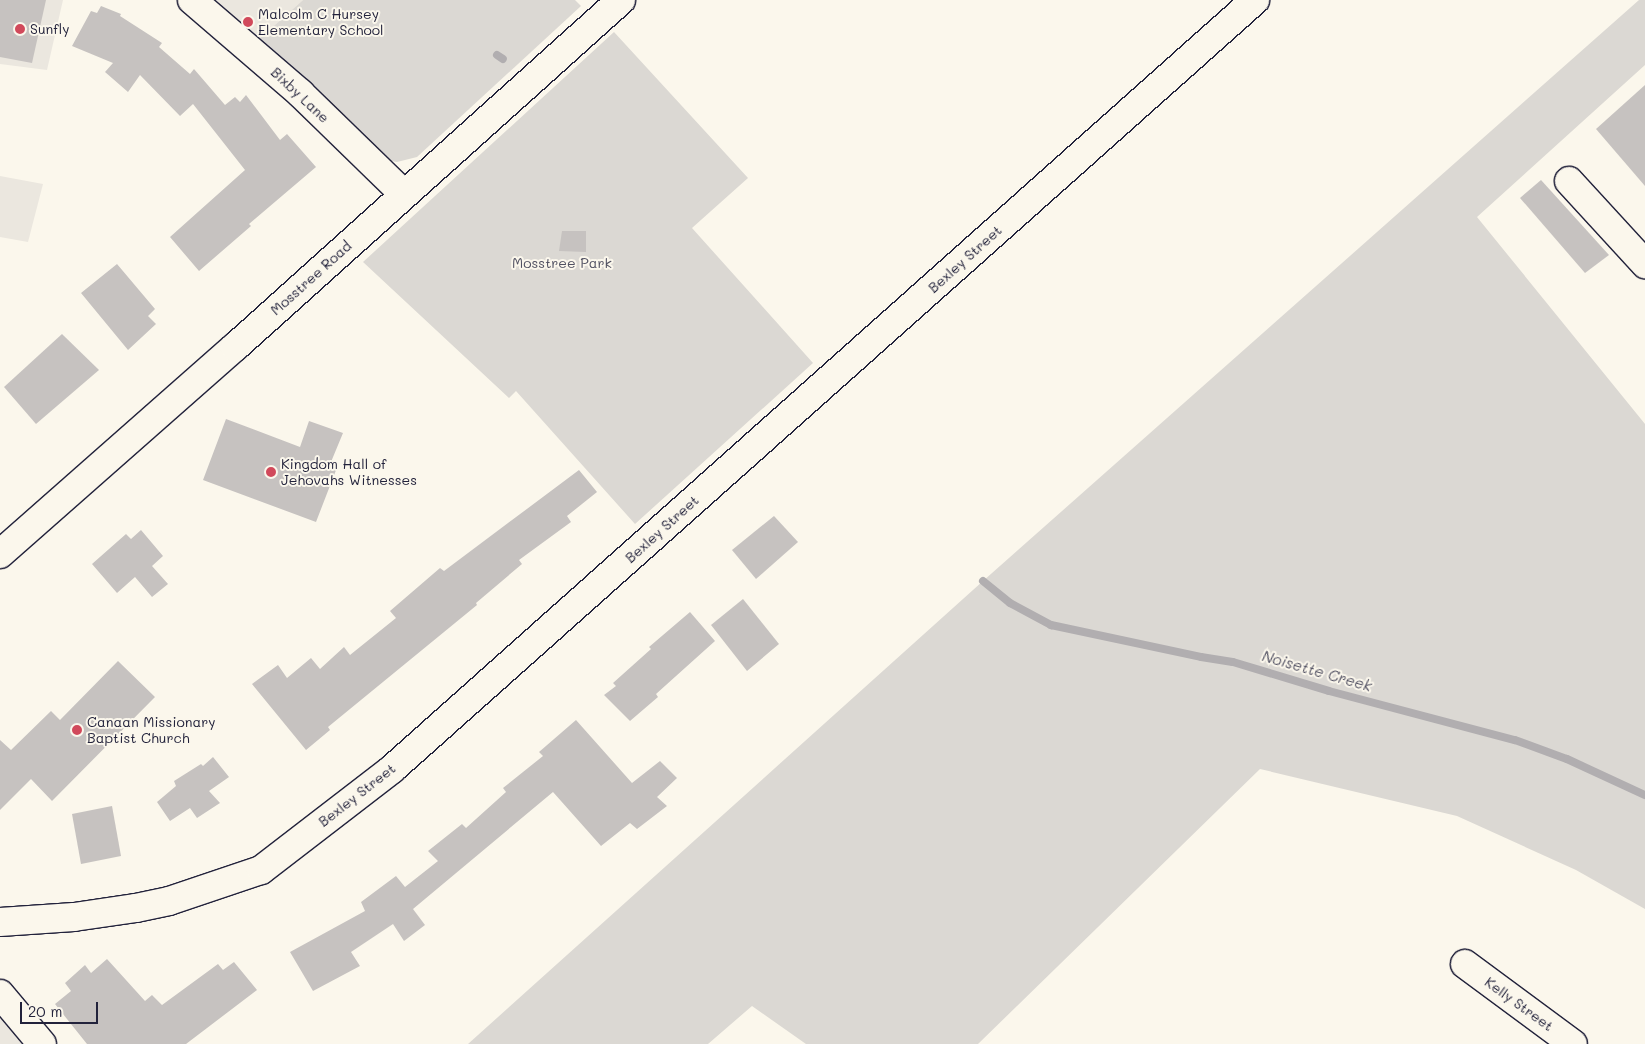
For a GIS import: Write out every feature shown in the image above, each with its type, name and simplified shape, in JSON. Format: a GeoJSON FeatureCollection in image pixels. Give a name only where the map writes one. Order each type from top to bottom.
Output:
{"type":"FeatureCollection","features":[{"type":"Feature","properties":{"kind":"street","name":"Bixby Lane"},"geometry":{"type":"LineString","coordinates":[[192,0],[300,93],[404,194]]}},
{"type":"Feature","properties":{"kind":"street","name":"Mosstree Road"},"geometry":{"type":"LineString","coordinates":[[0,554],[621,0]]}},
{"type":"Feature","properties":{"kind":"street","name":"Bexley Street"},"geometry":{"type":"LineString","coordinates":[[0,922],[74,917],[169,902],[261,870],[392,770],[1255,0]]}},
{"type":"Feature","properties":{"kind":"street"},"geometry":{"type":"LineString","coordinates":[[1568,181],[1645,264]]}},
{"type":"Feature","properties":{"kind":"street","name":"Kelly Street"},"geometry":{"type":"LineString","coordinates":[[1465,964],[1573,1044]]}},
{"type":"Feature","properties":{"kind":"street"},"geometry":{"type":"LineString","coordinates":[[0,994],[42,1044]]}},
{"type":"Feature","properties":{"kind":"shaded area","name":"Sunfly"},"geometry":{"type":"Polygon","coordinates":[[[0,0],[63,0],[47,70],[0,64],[0,0]]]}},
{"type":"Feature","properties":{"kind":"shaded area","name":"Malcolm C Hursey Elementary School"},"geometry":{"type":"Polygon","coordinates":[[[192,0],[303,0],[258,40],[192,0]]]}},
{"type":"Feature","properties":{"kind":"shaded area"},"geometry":{"type":"Polygon","coordinates":[[[0,176],[43,184],[28,242],[0,237],[0,176]]]}},
{"type":"Feature","properties":{"kind":"shaded area"},"geometry":{"type":"Polygon","coordinates":[[[0,994],[42,1044],[0,1044],[0,994]]]}},
{"type":"Feature","properties":{"kind":"green space"},"geometry":{"type":"Polygon","coordinates":[[[303,0],[575,0],[581,6],[417,157],[397,162],[379,159],[258,40],[303,0]]]}},
{"type":"Feature","properties":{"kind":"green space"},"geometry":{"type":"Polygon","coordinates":[[[1639,0],[1645,0],[1645,65],[1477,217],[1645,424],[1645,909],[1576,870],[1457,816],[1260,769],[978,1044],[806,1044],[752,1006],[708,1044],[468,1044],[983,581],[1639,0]]]}},
{"type":"Feature","properties":{"kind":"green space","name":"Mosstree Park"},"geometry":{"type":"Polygon","coordinates":[[[614,32],[748,178],[692,228],[813,363],[635,524],[516,391],[509,398],[363,262],[614,32]]]}},
{"type":"Feature","properties":{"kind":"building","name":"Sunfly"},"geometry":{"type":"Polygon","coordinates":[[[0,0],[46,0],[32,63],[0,57],[0,0]]]}},
{"type":"Feature","properties":{"kind":"building"},"geometry":{"type":"Polygon","coordinates":[[[101,6],[121,14],[120,16],[162,43],[159,47],[190,74],[194,69],[225,105],[235,97],[240,102],[246,95],[280,140],[287,134],[316,167],[249,224],[251,226],[199,271],[170,237],[245,170],[193,104],[180,116],[140,75],[128,92],[105,72],[113,63],[72,46],[91,11],[97,13],[101,6]]]}},
{"type":"Feature","properties":{"kind":"building"},"geometry":{"type":"Polygon","coordinates":[[[1645,85],[1645,186],[1596,129],[1645,85]]]}},
{"type":"Feature","properties":{"kind":"building"},"geometry":{"type":"Polygon","coordinates":[[[1541,180],[1609,255],[1585,273],[1520,198],[1541,180]]]}},
{"type":"Feature","properties":{"kind":"building"},"geometry":{"type":"Polygon","coordinates":[[[562,231],[586,231],[586,252],[559,251],[562,231]]]}},
{"type":"Feature","properties":{"kind":"building"},"geometry":{"type":"Polygon","coordinates":[[[117,264],[155,309],[148,316],[156,324],[128,350],[81,293],[117,264]]]}},
{"type":"Feature","properties":{"kind":"building"},"geometry":{"type":"Polygon","coordinates":[[[62,334],[99,370],[36,424],[4,387],[62,334]]]}},
{"type":"Feature","properties":{"kind":"building","name":"Kingdom Hall of Jehovahs Witnesses"},"geometry":{"type":"Polygon","coordinates":[[[226,419],[300,447],[309,421],[343,433],[331,462],[338,465],[316,522],[203,480],[226,419]]]}},
{"type":"Feature","properties":{"kind":"building"},"geometry":{"type":"Polygon","coordinates":[[[579,470],[597,492],[567,516],[571,522],[519,560],[522,564],[476,603],[477,605],[328,727],[330,730],[306,750],[252,684],[278,665],[287,678],[311,658],[320,669],[344,647],[350,655],[396,618],[390,611],[440,568],[444,571],[579,470]]]}},
{"type":"Feature","properties":{"kind":"building"},"geometry":{"type":"Polygon","coordinates":[[[774,516],[798,542],[756,579],[732,550],[774,516]]]}},
{"type":"Feature","properties":{"kind":"building"},"geometry":{"type":"Polygon","coordinates":[[[141,530],[163,556],[152,566],[168,584],[152,597],[135,577],[117,593],[92,564],[126,534],[131,539],[141,530]]]}},
{"type":"Feature","properties":{"kind":"building"},"geometry":{"type":"Polygon","coordinates":[[[743,599],[779,644],[747,671],[711,625],[743,599]]]}},
{"type":"Feature","properties":{"kind":"building"},"geometry":{"type":"Polygon","coordinates":[[[690,612],[715,641],[656,694],[658,697],[630,721],[604,695],[616,686],[613,683],[651,649],[649,647],[690,612]]]}},
{"type":"Feature","properties":{"kind":"building","name":"Canaan Missionary Baptist Church"},"geometry":{"type":"Polygon","coordinates":[[[118,661],[155,697],[52,801],[31,779],[0,810],[0,740],[11,750],[51,711],[60,720],[118,661]]]}},
{"type":"Feature","properties":{"kind":"building"},"geometry":{"type":"Polygon","coordinates":[[[576,720],[632,783],[660,761],[677,778],[657,797],[667,806],[637,829],[630,823],[601,846],[553,792],[413,909],[425,925],[404,941],[393,924],[351,952],[360,966],[313,991],[290,952],[365,911],[361,902],[396,876],[405,887],[438,861],[428,851],[462,824],[466,828],[506,792],[503,788],[543,756],[539,752],[576,720]]]}},
{"type":"Feature","properties":{"kind":"building"},"geometry":{"type":"Polygon","coordinates":[[[213,757],[229,777],[209,791],[220,803],[197,818],[190,808],[170,821],[157,802],[176,786],[174,781],[201,764],[203,766],[213,757]]]}},
{"type":"Feature","properties":{"kind":"building"},"geometry":{"type":"Polygon","coordinates":[[[112,806],[121,856],[81,864],[72,814],[112,806]]]}},
{"type":"Feature","properties":{"kind":"building"},"geometry":{"type":"Polygon","coordinates":[[[107,959],[145,1001],[152,995],[162,1005],[218,964],[223,970],[234,962],[257,990],[186,1044],[87,1044],[55,1004],[71,991],[65,983],[85,965],[91,973],[107,959]]]}},
{"type":"Feature","properties":{"kind":"waterway","name":"Noisette Creek"},"geometry":{"type":"LineString","coordinates":[[497,55],[503,59]]}},
{"type":"Feature","properties":{"kind":"waterway","name":"Noisette Creek"},"geometry":{"type":"LineString","coordinates":[[983,581],[1010,603],[1051,625],[1233,662],[1329,691],[1515,740],[1567,759],[1645,795]]}},
{"type":"Feature","properties":{"kind":"place","name":"Malcolm C Hursey Elementary School"},"geometry":{"type":"Point","coordinates":[248,22]}},
{"type":"Feature","properties":{"kind":"place","name":"Sunfly"},"geometry":{"type":"Point","coordinates":[20,29]}},
{"type":"Feature","properties":{"kind":"place","name":"Kingdom Hall of Jehovahs Witnesses"},"geometry":{"type":"Point","coordinates":[271,472]}},
{"type":"Feature","properties":{"kind":"place","name":"Canaan Missionary Baptist Church"},"geometry":{"type":"Point","coordinates":[77,730]}}]}
